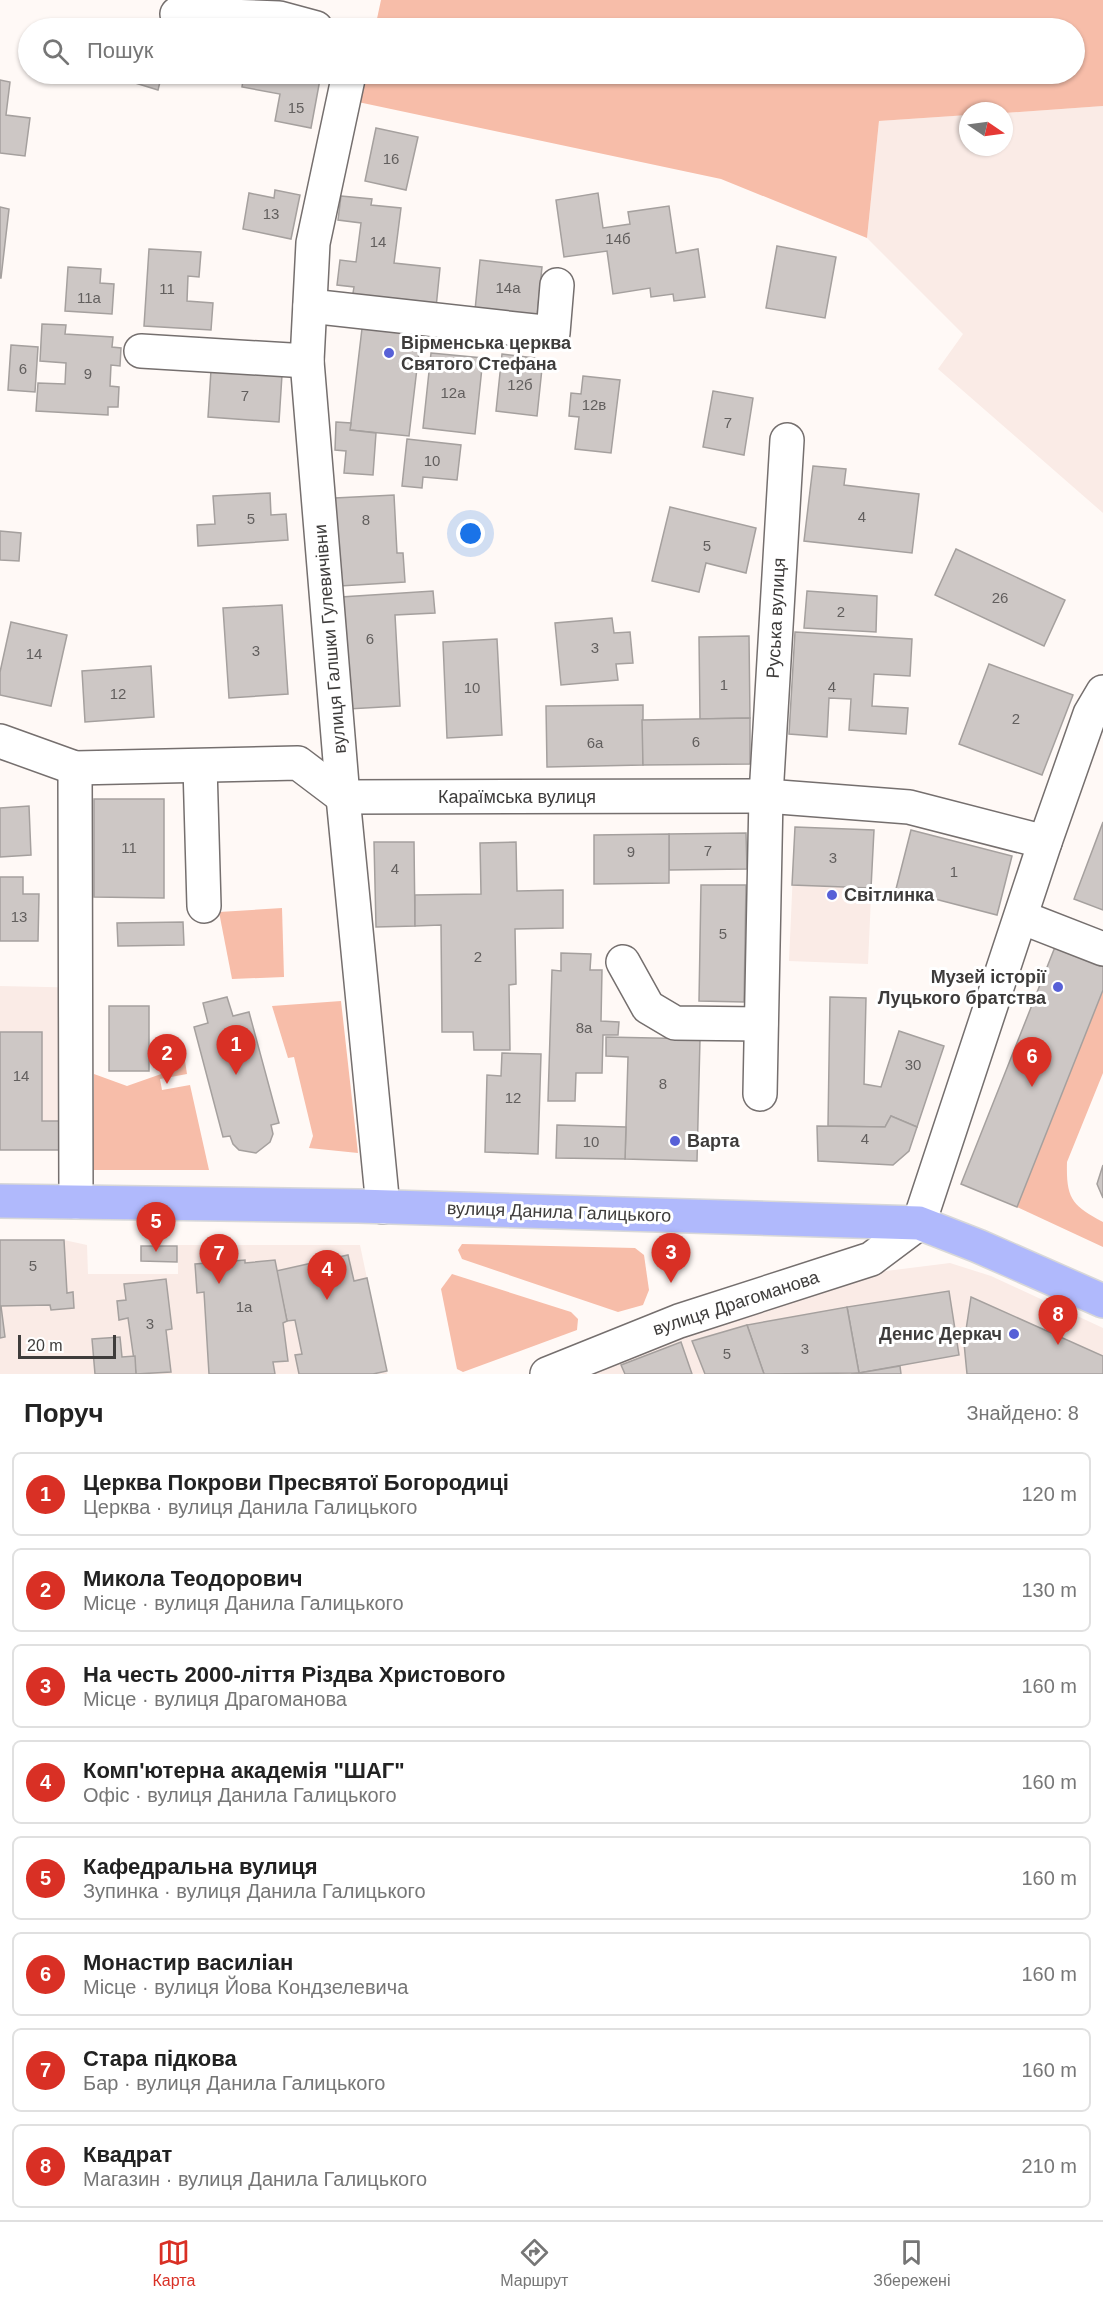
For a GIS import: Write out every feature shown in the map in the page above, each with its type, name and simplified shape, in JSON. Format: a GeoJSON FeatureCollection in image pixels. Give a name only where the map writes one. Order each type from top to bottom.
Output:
{"type":"FeatureCollection","features":[{"type":"Feature","properties":{"kind":"main road","name":"вулиця Данила Галицького"},"geometry":{"type":"LineString","coordinates":[[0,1201],[384,1207],[919,1223],[978,1246],[1103,1301]]}},
{"type":"Feature","properties":{"kind":"street"},"geometry":{"type":"LineString","coordinates":[[177,14],[279,18]]}},
{"type":"Feature","properties":{"kind":"street","name":"вулиця Галшки Гулевичівни"},"geometry":{"type":"LineString","coordinates":[[347,84],[313,243],[307,361],[343,797],[384,1207]]}},
{"type":"Feature","properties":{"kind":"street"},"geometry":{"type":"LineString","coordinates":[[310,306],[553,333],[557,285]]}},
{"type":"Feature","properties":{"kind":"street"},"geometry":{"type":"LineString","coordinates":[[141,351],[307,361]]}},
{"type":"Feature","properties":{"kind":"street","name":"Руська вулиця"},"geometry":{"type":"LineString","coordinates":[[760,1094],[766,796],[787,440]]}},
{"type":"Feature","properties":{"kind":"street"},"geometry":{"type":"LineString","coordinates":[[919,1223],[1045,842],[1090,714],[1103,692]]}},
{"type":"Feature","properties":{"kind":"street"},"geometry":{"type":"LineString","coordinates":[[0,741],[75,768],[298,764],[343,797]]}},
{"type":"Feature","properties":{"kind":"street"},"geometry":{"type":"LineString","coordinates":[[200,766],[204,906]]}},
{"type":"Feature","properties":{"kind":"street"},"geometry":{"type":"LineString","coordinates":[[75,768],[76,1202]]}},
{"type":"Feature","properties":{"kind":"street","name":"Караїмська вулиця"},"geometry":{"type":"LineString","coordinates":[[343,797],[766,796],[909,807],[1045,842]]}},
{"type":"Feature","properties":{"kind":"street"},"geometry":{"type":"LineString","coordinates":[[1021,917],[1103,949]]}},
{"type":"Feature","properties":{"kind":"street"},"geometry":{"type":"LineString","coordinates":[[623,962],[648,1007],[675,1023],[761,1024]]}},
{"type":"Feature","properties":{"kind":"street","name":"вулиця Драгоманова"},"geometry":{"type":"LineString","coordinates":[[547,1374],[679,1320],[871,1259],[919,1223]]}},
{"type":"Feature","properties":{"kind":"shaded area"},"geometry":{"type":"Polygon","coordinates":[[[381,0],[1103,0],[1103,106],[1013,112],[1013,102],[959,102],[959,116],[879,121],[867,238],[721,179],[358,102],[362,84],[1085,84],[1085,18],[377,18],[381,0]]]}},
{"type":"Feature","properties":{"kind":"shaded area"},"geometry":{"type":"Polygon","coordinates":[[[1103,106],[1103,513],[938,369],[963,334],[867,238],[879,121],[959,116],[959,156],[1013,156],[1013,112],[1103,106]]]}},
{"type":"Feature","properties":{"kind":"shaded area","name":"Світлинка"},"geometry":{"type":"Polygon","coordinates":[[[795,827],[874,830],[868,964],[789,961],[795,827]]]}},
{"type":"Feature","properties":{"kind":"shaded area"},"geometry":{"type":"Polygon","coordinates":[[[282,908],[284,977],[232,979],[219,912],[282,908]]]}},
{"type":"Feature","properties":{"kind":"shaded area"},"geometry":{"type":"Polygon","coordinates":[[[0,986],[93,988],[93,1150],[0,1150],[0,986]]]}},
{"type":"Feature","properties":{"kind":"shaded area"},"geometry":{"type":"Polygon","coordinates":[[[1103,990],[1103,1073],[1067,1162],[1067,1175],[1073,1200],[1084,1211],[1103,1222],[1103,1247],[1017,1207],[1103,990]]]}},
{"type":"Feature","properties":{"kind":"shaded area"},"geometry":{"type":"Polygon","coordinates":[[[341,1001],[358,1153],[309,1148],[313,1136],[294,1057],[288,1058],[272,1006],[341,1001]]]}},
{"type":"Feature","properties":{"kind":"shaded area"},"geometry":{"type":"Polygon","coordinates":[[[185,1061],[187,1074],[160,1079],[162,1090],[190,1085],[209,1170],[93,1170],[94,1074],[127,1086],[164,1073],[173,1064],[185,1061]]]}},
{"type":"Feature","properties":{"kind":"shaded area"},"geometry":{"type":"Polygon","coordinates":[[[0,1240],[64,1240],[87,1245],[88,1274],[178,1274],[178,1245],[360,1245],[387,1374],[0,1374],[0,1240]]]}},
{"type":"Feature","properties":{"kind":"shaded area"},"geometry":{"type":"Polygon","coordinates":[[[462,1244],[635,1248],[644,1255],[649,1290],[643,1305],[618,1312],[462,1259],[458,1250],[462,1244]]]}},
{"type":"Feature","properties":{"kind":"shaded area"},"geometry":{"type":"Polygon","coordinates":[[[950,1263],[991,1276],[1103,1328],[1103,1374],[570,1374],[870,1273],[950,1263]]]}},
{"type":"Feature","properties":{"kind":"shaded area"},"geometry":{"type":"Polygon","coordinates":[[[452,1274],[571,1312],[578,1319],[577,1330],[463,1372],[457,1369],[441,1289],[452,1274]]]}},
{"type":"Feature","properties":{"kind":"building"},"geometry":{"type":"Polygon","coordinates":[[[0,80],[10,82],[6,115],[30,118],[25,156],[0,153],[0,80]]]}},
{"type":"Feature","properties":{"kind":"building"},"geometry":{"type":"Polygon","coordinates":[[[138,84],[160,84],[158,90],[138,84]]]}},
{"type":"Feature","properties":{"kind":"building"},"geometry":{"type":"Polygon","coordinates":[[[242,84],[319,84],[311,128],[275,121],[280,94],[242,87],[242,84]]]}},
{"type":"Feature","properties":{"kind":"building"},"geometry":{"type":"Polygon","coordinates":[[[376,128],[418,137],[406,190],[365,181],[376,128]]]}},
{"type":"Feature","properties":{"kind":"building"},"geometry":{"type":"Polygon","coordinates":[[[275,190],[300,195],[291,239],[243,229],[249,193],[274,198],[275,190]]]}},
{"type":"Feature","properties":{"kind":"building"},"geometry":{"type":"Polygon","coordinates":[[[598,193],[603,228],[630,224],[628,212],[669,206],[676,253],[698,249],[705,297],[674,301],[673,294],[651,297],[650,288],[613,294],[607,251],[564,257],[556,200],[598,193]]]}},
{"type":"Feature","properties":{"kind":"building"},"geometry":{"type":"Polygon","coordinates":[[[341,196],[372,199],[371,205],[401,208],[394,263],[440,268],[436,308],[352,299],[354,287],[337,285],[340,260],[356,262],[361,223],[338,220],[341,196]]]}},
{"type":"Feature","properties":{"kind":"building"},"geometry":{"type":"Polygon","coordinates":[[[0,207],[9,209],[1,278],[0,278],[0,207]]]}},
{"type":"Feature","properties":{"kind":"building"},"geometry":{"type":"Polygon","coordinates":[[[777,246],[836,257],[825,318],[766,308],[777,246]]]}},
{"type":"Feature","properties":{"kind":"building"},"geometry":{"type":"Polygon","coordinates":[[[149,249],[201,252],[199,277],[188,276],[187,301],[213,303],[211,330],[144,326],[149,249]]]}},
{"type":"Feature","properties":{"kind":"building"},"geometry":{"type":"Polygon","coordinates":[[[480,260],[542,267],[537,317],[475,310],[480,260]]]}},
{"type":"Feature","properties":{"kind":"building"},"geometry":{"type":"Polygon","coordinates":[[[68,267],[101,269],[100,283],[114,284],[112,314],[65,311],[68,267]]]}},
{"type":"Feature","properties":{"kind":"building","name":"Вірменська церква Святого Стефана"},"geometry":{"type":"Polygon","coordinates":[[[363,320],[422,326],[409,436],[350,430],[363,320]]]}},
{"type":"Feature","properties":{"kind":"building"},"geometry":{"type":"Polygon","coordinates":[[[42,324],[66,325],[65,334],[113,337],[112,347],[121,348],[120,366],[111,365],[110,386],[119,387],[118,407],[108,407],[108,415],[36,411],[38,383],[65,384],[66,363],[40,361],[42,324]]]}},
{"type":"Feature","properties":{"kind":"building"},"geometry":{"type":"Polygon","coordinates":[[[11,345],[38,347],[35,392],[8,390],[11,345]]]}},
{"type":"Feature","properties":{"kind":"building"},"geometry":{"type":"Polygon","coordinates":[[[431,353],[483,358],[475,434],[423,428],[431,353]]]}},
{"type":"Feature","properties":{"kind":"building"},"geometry":{"type":"Polygon","coordinates":[[[502,354],[543,359],[537,416],[496,411],[502,354]]]}},
{"type":"Feature","properties":{"kind":"building"},"geometry":{"type":"Polygon","coordinates":[[[211,370],[282,375],[279,422],[208,417],[211,370]]]}},
{"type":"Feature","properties":{"kind":"building"},"geometry":{"type":"Polygon","coordinates":[[[583,376],[620,380],[611,453],[575,449],[579,417],[569,416],[571,393],[581,394],[583,376]]]}},
{"type":"Feature","properties":{"kind":"building"},"geometry":{"type":"Polygon","coordinates":[[[713,391],[753,398],[744,455],[703,447],[713,391]]]}},
{"type":"Feature","properties":{"kind":"building"},"geometry":{"type":"Polygon","coordinates":[[[336,422],[351,423],[350,430],[376,433],[373,475],[344,473],[346,451],[335,450],[336,422]]]}},
{"type":"Feature","properties":{"kind":"building"},"geometry":{"type":"Polygon","coordinates":[[[407,439],[461,445],[457,480],[423,477],[422,488],[402,486],[407,439]]]}},
{"type":"Feature","properties":{"kind":"building"},"geometry":{"type":"Polygon","coordinates":[[[813,466],[846,469],[844,485],[919,494],[912,553],[804,541],[813,466]]]}},
{"type":"Feature","properties":{"kind":"building"},"geometry":{"type":"Polygon","coordinates":[[[270,493],[271,515],[286,514],[288,540],[198,546],[197,525],[215,524],[213,496],[270,493]]]}},
{"type":"Feature","properties":{"kind":"building"},"geometry":{"type":"Polygon","coordinates":[[[394,495],[397,553],[403,553],[405,582],[340,586],[335,498],[394,495]]]}},
{"type":"Feature","properties":{"kind":"building"},"geometry":{"type":"Polygon","coordinates":[[[670,507],[756,528],[746,573],[706,563],[699,592],[652,581],[670,507]]]}},
{"type":"Feature","properties":{"kind":"building"},"geometry":{"type":"Polygon","coordinates":[[[0,531],[21,533],[19,561],[0,560],[0,531]]]}},
{"type":"Feature","properties":{"kind":"building"},"geometry":{"type":"Polygon","coordinates":[[[956,549],[1065,600],[1044,646],[935,595],[956,549]]]}},
{"type":"Feature","properties":{"kind":"building"},"geometry":{"type":"Polygon","coordinates":[[[433,591],[435,613],[395,615],[400,706],[348,709],[341,597],[433,591]]]}},
{"type":"Feature","properties":{"kind":"building"},"geometry":{"type":"Polygon","coordinates":[[[807,591],[877,596],[876,632],[804,628],[807,591]]]}},
{"type":"Feature","properties":{"kind":"building"},"geometry":{"type":"Polygon","coordinates":[[[282,605],[288,694],[229,698],[223,608],[282,605]]]}},
{"type":"Feature","properties":{"kind":"building"},"geometry":{"type":"Polygon","coordinates":[[[612,618],[614,633],[630,632],[633,663],[616,664],[618,680],[561,685],[555,623],[612,618]]]}},
{"type":"Feature","properties":{"kind":"building"},"geometry":{"type":"Polygon","coordinates":[[[11,622],[67,635],[51,706],[0,695],[0,672],[11,622]]]}},
{"type":"Feature","properties":{"kind":"building"},"geometry":{"type":"Polygon","coordinates":[[[795,632],[912,639],[910,676],[874,674],[872,706],[908,708],[906,734],[849,730],[851,699],[829,698],[827,737],[789,734],[795,632]]]}},
{"type":"Feature","properties":{"kind":"building"},"geometry":{"type":"Polygon","coordinates":[[[749,636],[750,718],[700,719],[699,637],[749,636]]]}},
{"type":"Feature","properties":{"kind":"building"},"geometry":{"type":"Polygon","coordinates":[[[497,639],[502,735],[447,738],[443,642],[497,639]]]}},
{"type":"Feature","properties":{"kind":"building"},"geometry":{"type":"Polygon","coordinates":[[[989,664],[1073,695],[1042,775],[959,744],[989,664]]]}},
{"type":"Feature","properties":{"kind":"building"},"geometry":{"type":"Polygon","coordinates":[[[151,666],[154,717],[85,722],[82,671],[151,666]]]}},
{"type":"Feature","properties":{"kind":"building"},"geometry":{"type":"Polygon","coordinates":[[[643,705],[643,765],[547,767],[546,706],[643,705]]]}},
{"type":"Feature","properties":{"kind":"building"},"geometry":{"type":"Polygon","coordinates":[[[750,718],[750,764],[643,765],[642,720],[750,718]]]}},
{"type":"Feature","properties":{"kind":"building"},"geometry":{"type":"Polygon","coordinates":[[[94,799],[164,799],[164,898],[94,897],[94,799]]]}},
{"type":"Feature","properties":{"kind":"building"},"geometry":{"type":"Polygon","coordinates":[[[29,806],[31,855],[0,857],[0,808],[29,806]]]}},
{"type":"Feature","properties":{"kind":"building"},"geometry":{"type":"Polygon","coordinates":[[[1103,822],[1103,910],[1074,899],[1103,822]]]}},
{"type":"Feature","properties":{"kind":"building"},"geometry":{"type":"Polygon","coordinates":[[[795,827],[874,830],[871,888],[792,885],[795,827]]]}},
{"type":"Feature","properties":{"kind":"building"},"geometry":{"type":"Polygon","coordinates":[[[911,830],[1012,856],[997,915],[896,889],[911,830]]]}},
{"type":"Feature","properties":{"kind":"building"},"geometry":{"type":"Polygon","coordinates":[[[746,833],[747,869],[669,870],[669,834],[746,833]]]}},
{"type":"Feature","properties":{"kind":"building"},"geometry":{"type":"Polygon","coordinates":[[[669,834],[669,883],[594,884],[594,835],[669,834]]]}},
{"type":"Feature","properties":{"kind":"building"},"geometry":{"type":"Polygon","coordinates":[[[374,842],[414,842],[415,926],[376,927],[374,842]]]}},
{"type":"Feature","properties":{"kind":"building"},"geometry":{"type":"Polygon","coordinates":[[[516,842],[517,891],[563,890],[563,928],[515,929],[516,984],[509,985],[510,1050],[474,1050],[473,1032],[442,1032],[441,925],[415,926],[415,895],[481,894],[480,843],[516,842]]]}},
{"type":"Feature","properties":{"kind":"building"},"geometry":{"type":"Polygon","coordinates":[[[0,877],[23,877],[23,894],[39,894],[38,941],[0,941],[0,877]]]}},
{"type":"Feature","properties":{"kind":"building"},"geometry":{"type":"Polygon","coordinates":[[[701,885],[746,885],[744,1002],[699,1001],[701,885]]]}},
{"type":"Feature","properties":{"kind":"building"},"geometry":{"type":"Polygon","coordinates":[[[183,922],[184,945],[118,946],[117,923],[183,922]]]}},
{"type":"Feature","properties":{"kind":"building"},"geometry":{"type":"Polygon","coordinates":[[[1055,947],[1103,966],[1103,990],[1017,1207],[961,1184],[1055,947]]]}},
{"type":"Feature","properties":{"kind":"building"},"geometry":{"type":"Polygon","coordinates":[[[561,953],[591,954],[590,970],[602,970],[601,1021],[619,1022],[618,1035],[603,1035],[602,1073],[576,1073],[575,1101],[548,1101],[552,970],[561,971],[561,953]]]}},
{"type":"Feature","properties":{"kind":"building"},"geometry":{"type":"Polygon","coordinates":[[[227,997],[233,1016],[249,1012],[279,1123],[271,1125],[273,1134],[270,1142],[256,1153],[239,1150],[233,1144],[230,1136],[223,1137],[194,1027],[208,1023],[203,1003],[227,997]]]}},
{"type":"Feature","properties":{"kind":"building"},"geometry":{"type":"Polygon","coordinates":[[[830,997],[866,998],[864,1084],[881,1087],[899,1031],[944,1046],[917,1127],[891,1116],[885,1127],[828,1126],[830,997]]]}},
{"type":"Feature","properties":{"kind":"building"},"geometry":{"type":"Polygon","coordinates":[[[109,1006],[149,1006],[149,1071],[109,1071],[109,1006]]]}},
{"type":"Feature","properties":{"kind":"building"},"geometry":{"type":"Polygon","coordinates":[[[0,1032],[42,1032],[42,1121],[64,1121],[64,1150],[0,1150],[0,1032]]]}},
{"type":"Feature","properties":{"kind":"building"},"geometry":{"type":"Polygon","coordinates":[[[606,1037],[700,1039],[697,1161],[625,1159],[628,1057],[606,1056],[606,1037]]]}},
{"type":"Feature","properties":{"kind":"building"},"geometry":{"type":"Polygon","coordinates":[[[502,1053],[541,1054],[538,1154],[485,1152],[487,1075],[501,1076],[502,1053]]]}},
{"type":"Feature","properties":{"kind":"building"},"geometry":{"type":"Polygon","coordinates":[[[891,1116],[917,1127],[909,1151],[893,1165],[818,1161],[817,1126],[885,1127],[891,1116]]]}},
{"type":"Feature","properties":{"kind":"building"},"geometry":{"type":"Polygon","coordinates":[[[557,1125],[626,1127],[625,1159],[556,1158],[557,1125]]]}},
{"type":"Feature","properties":{"kind":"building"},"geometry":{"type":"Polygon","coordinates":[[[1103,1165],[1103,1198],[1097,1184],[1103,1165]]]}},
{"type":"Feature","properties":{"kind":"building"},"geometry":{"type":"Polygon","coordinates":[[[0,1240],[64,1240],[67,1293],[73,1292],[74,1308],[51,1310],[50,1305],[1,1306],[5,1337],[0,1338],[0,1240]]]}},
{"type":"Feature","properties":{"kind":"building"},"geometry":{"type":"Polygon","coordinates":[[[141,1246],[177,1246],[177,1262],[141,1261],[141,1246]]]}},
{"type":"Feature","properties":{"kind":"building"},"geometry":{"type":"Polygon","coordinates":[[[348,1255],[354,1281],[367,1278],[387,1371],[373,1374],[299,1374],[295,1355],[302,1354],[295,1320],[287,1321],[276,1271],[348,1255]]]}},
{"type":"Feature","properties":{"kind":"building"},"geometry":{"type":"Polygon","coordinates":[[[245,1260],[245,1263],[275,1260],[287,1321],[283,1323],[288,1361],[273,1362],[275,1374],[209,1374],[204,1292],[197,1293],[195,1264],[245,1260]]]}},
{"type":"Feature","properties":{"kind":"building"},"geometry":{"type":"Polygon","coordinates":[[[166,1279],[172,1329],[166,1330],[171,1372],[136,1374],[128,1318],[119,1320],[117,1301],[126,1300],[124,1284],[166,1279]]]}},
{"type":"Feature","properties":{"kind":"building"},"geometry":{"type":"Polygon","coordinates":[[[949,1291],[959,1355],[859,1373],[847,1307],[949,1291]]]}},
{"type":"Feature","properties":{"kind":"building"},"geometry":{"type":"Polygon","coordinates":[[[971,1297],[1103,1356],[1103,1374],[967,1374],[964,1343],[971,1297]]]}},
{"type":"Feature","properties":{"kind":"building"},"geometry":{"type":"Polygon","coordinates":[[[847,1307],[859,1373],[764,1374],[747,1325],[847,1307]]]}},
{"type":"Feature","properties":{"kind":"building"},"geometry":{"type":"Polygon","coordinates":[[[747,1325],[764,1374],[705,1374],[692,1341],[747,1325]]]}},
{"type":"Feature","properties":{"kind":"building"},"geometry":{"type":"Polygon","coordinates":[[[120,1337],[122,1357],[135,1356],[136,1374],[95,1374],[92,1339],[120,1337]]]}},
{"type":"Feature","properties":{"kind":"building"},"geometry":{"type":"Polygon","coordinates":[[[681,1342],[692,1374],[625,1374],[621,1365],[681,1342]]]}},
{"type":"Feature","properties":{"kind":"building"},"geometry":{"type":"Polygon","coordinates":[[[900,1366],[901,1374],[851,1374],[859,1373],[900,1366]]]}},
{"type":"Feature","properties":{"kind":"place","name":"Вірменська церква Святого Стефана"},"geometry":{"type":"Point","coordinates":[389,353]}},
{"type":"Feature","properties":{"kind":"place","name":"Світлинка"},"geometry":{"type":"Point","coordinates":[832,895]}},
{"type":"Feature","properties":{"kind":"place","name":"Музей історії Луцького братства"},"geometry":{"type":"Point","coordinates":[1058,987]}},
{"type":"Feature","properties":{"kind":"place","name":"Церква Покрови Пресвятої Богородиці"},"geometry":{"type":"Point","coordinates":[236,1075]}},
{"type":"Feature","properties":{"kind":"place","name":"Микола Теодорович"},"geometry":{"type":"Point","coordinates":[167,1084]}},
{"type":"Feature","properties":{"kind":"place","name":"Монастир василіан"},"geometry":{"type":"Point","coordinates":[1032,1087]}},
{"type":"Feature","properties":{"kind":"place","name":"Варта"},"geometry":{"type":"Point","coordinates":[675,1141]}},
{"type":"Feature","properties":{"kind":"place","name":"Кафедральна вулиця"},"geometry":{"type":"Point","coordinates":[156,1252]}},
{"type":"Feature","properties":{"kind":"place","name":"На честь 2000-ліття Різдва Христового"},"geometry":{"type":"Point","coordinates":[671,1283]}},
{"type":"Feature","properties":{"kind":"place","name":"Стара підкова"},"geometry":{"type":"Point","coordinates":[219,1284]}},
{"type":"Feature","properties":{"kind":"place","name":"Комп'ютерна академія \"ШАГ\""},"geometry":{"type":"Point","coordinates":[327,1300]}},
{"type":"Feature","properties":{"kind":"place","name":"Денис Деркач"},"geometry":{"type":"Point","coordinates":[1014,1334]}},
{"type":"Feature","properties":{"kind":"place","name":"Квадрат"},"geometry":{"type":"Point","coordinates":[1058,1345]}}]}
